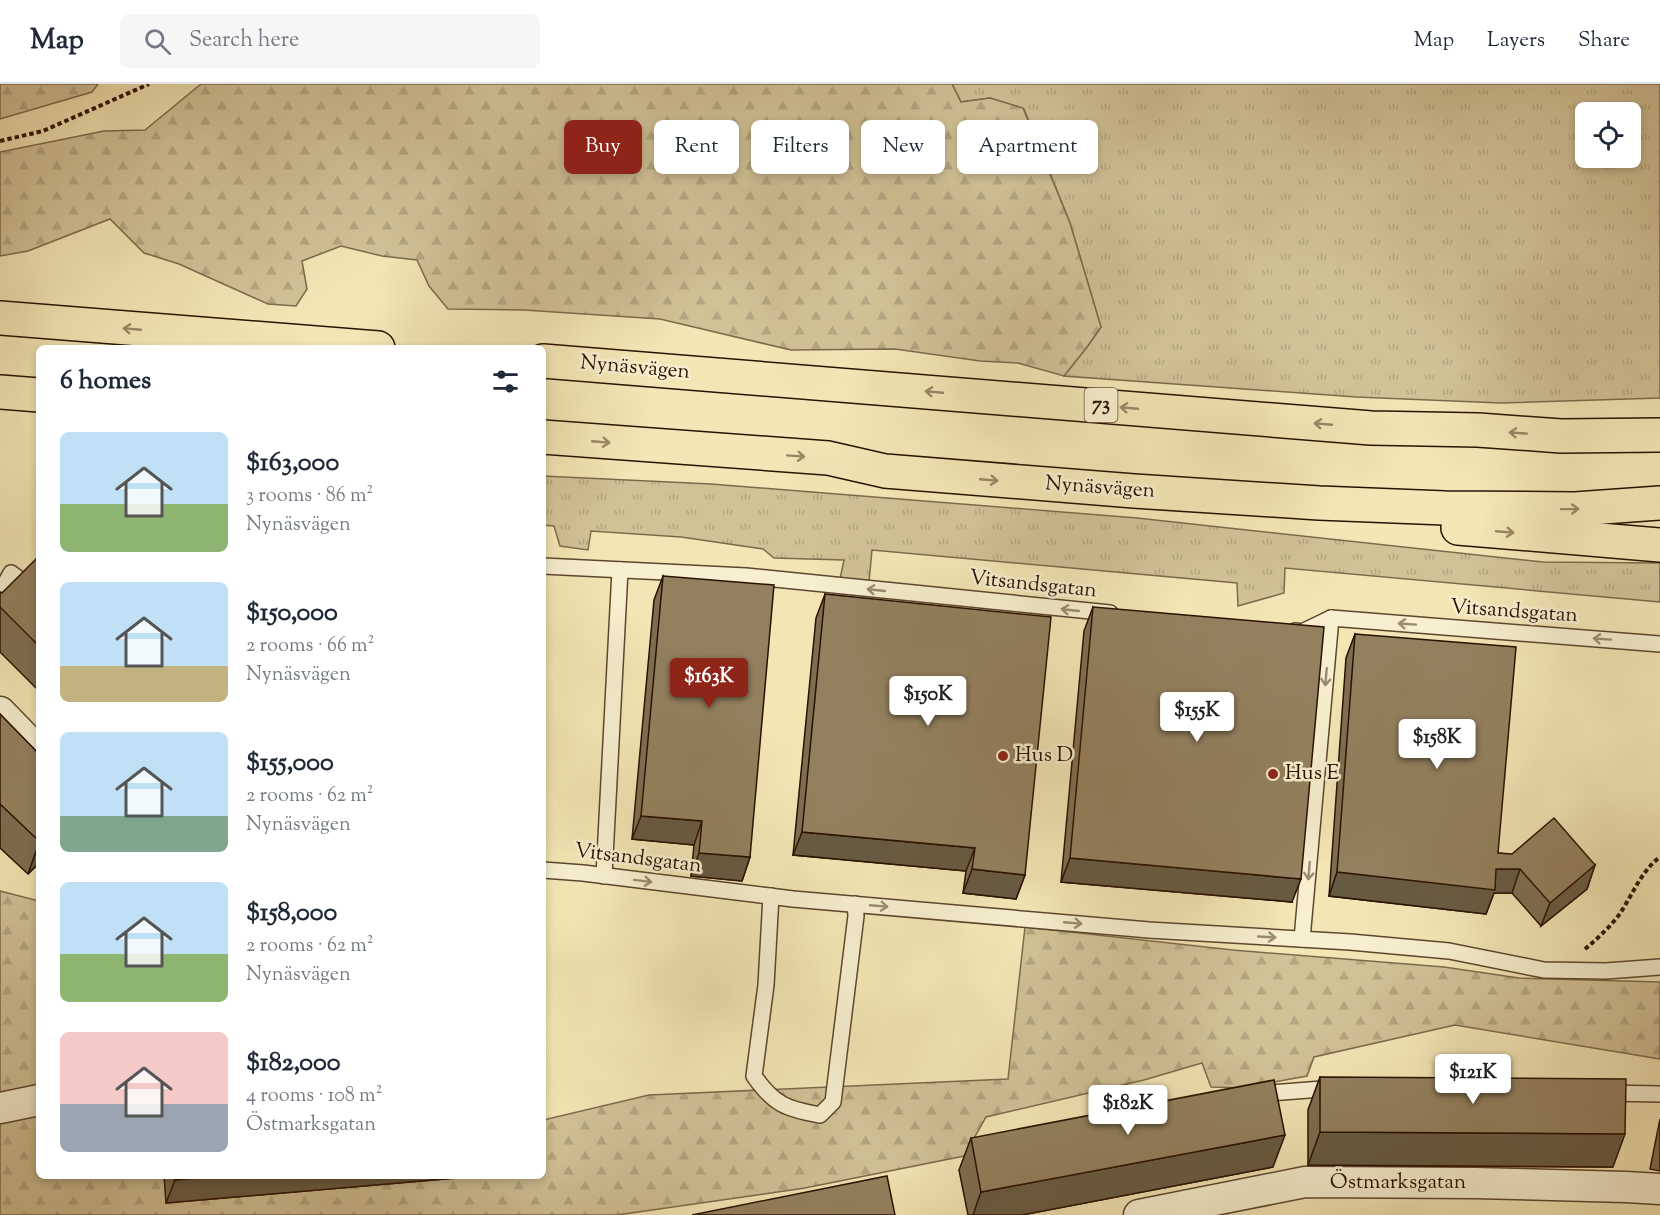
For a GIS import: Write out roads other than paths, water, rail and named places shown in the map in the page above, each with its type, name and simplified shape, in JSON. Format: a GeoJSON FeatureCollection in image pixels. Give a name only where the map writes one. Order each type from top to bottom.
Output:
{"type":"FeatureCollection","features":[{"type":"Feature","properties":{"kind":"highway"},"geometry":{"type":"LineString","coordinates":[[0,318],[340,345]]}},
{"type":"Feature","properties":{"kind":"highway","name":"Nynäsvägen"},"geometry":{"type":"LineString","coordinates":[[546,361],[1371,428],[1478,430],[1560,436],[1660,435]]}},
{"type":"Feature","properties":{"kind":"highway"},"geometry":{"type":"LineString","coordinates":[[0,392],[36,395]]}},
{"type":"Feature","properties":{"kind":"highway"},"geometry":{"type":"LineString","coordinates":[[1560,436],[1660,411]]}},
{"type":"Feature","properties":{"kind":"highway","name":"Nynäsvägen"},"geometry":{"type":"LineString","coordinates":[[546,437],[828,458],[885,471],[1319,503],[1445,508],[1575,509],[1660,503]]}},
{"type":"Feature","properties":{"kind":"highway"},"geometry":{"type":"LineString","coordinates":[[1134,491],[1227,509],[1660,545]]}},
{"type":"Feature","properties":{"kind":"street"},"geometry":{"type":"LineString","coordinates":[[0,712],[36,749]]}},
{"type":"Feature","properties":{"kind":"street"},"geometry":{"type":"LineString","coordinates":[[0,1108],[36,1100]]}},
{"type":"Feature","properties":{"kind":"street","name":"Östmarksgatan"},"geometry":{"type":"LineString","coordinates":[[1139,1215],[1305,1182],[1475,1183],[1660,1190]]}},
{"type":"Feature","properties":{"kind":"lane","name":"Vitsandsgatan"},"geometry":{"type":"LineString","coordinates":[[546,566],[746,576],[1128,615]]}},
{"type":"Feature","properties":{"kind":"lane"},"geometry":{"type":"LineString","coordinates":[[5,573],[30,570]]}},
{"type":"Feature","properties":{"kind":"lane"},"geometry":{"type":"LineString","coordinates":[[604,876],[620,570]]}},
{"type":"Feature","properties":{"kind":"lane"},"geometry":{"type":"LineString","coordinates":[[0,593],[5,573]]}},
{"type":"Feature","properties":{"kind":"lane"},"geometry":{"type":"LineString","coordinates":[[5,573],[36,592]]}},
{"type":"Feature","properties":{"kind":"lane","name":"Vitsandsgatan"},"geometry":{"type":"LineString","coordinates":[[1331,618],[1660,644]]}},
{"type":"Feature","properties":{"kind":"lane"},"geometry":{"type":"LineString","coordinates":[[1279,630],[1302,632],[1331,618]]}},
{"type":"Feature","properties":{"kind":"lane"},"geometry":{"type":"LineString","coordinates":[[1302,939],[1331,618]]}},
{"type":"Feature","properties":{"kind":"lane","name":"Vitsandsgatan"},"geometry":{"type":"LineString","coordinates":[[546,870],[855,904],[1149,930],[1449,951],[1544,970],[1606,971],[1660,967]]}},
{"type":"Feature","properties":{"kind":"lane"},"geometry":{"type":"LineString","coordinates":[[771,896],[766,985],[754,1076],[766,1093],[782,1105],[796,1111],[820,1115],[833,1102],[856,916],[855,904]]}},
{"type":"Feature","properties":{"kind":"lane"},"geometry":{"type":"LineString","coordinates":[[1244,1096],[1354,1088]]}},
{"type":"Feature","properties":{"kind":"lane"},"geometry":{"type":"LineString","coordinates":[[1594,1093],[1660,1094]]}},
{"type":"Feature","properties":{"kind":"place","name":"Hus D"},"geometry":{"type":"Point","coordinates":[1003,756]}},
{"type":"Feature","properties":{"kind":"place","name":"Hus E"},"geometry":{"type":"Point","coordinates":[1273,774]}}]}
